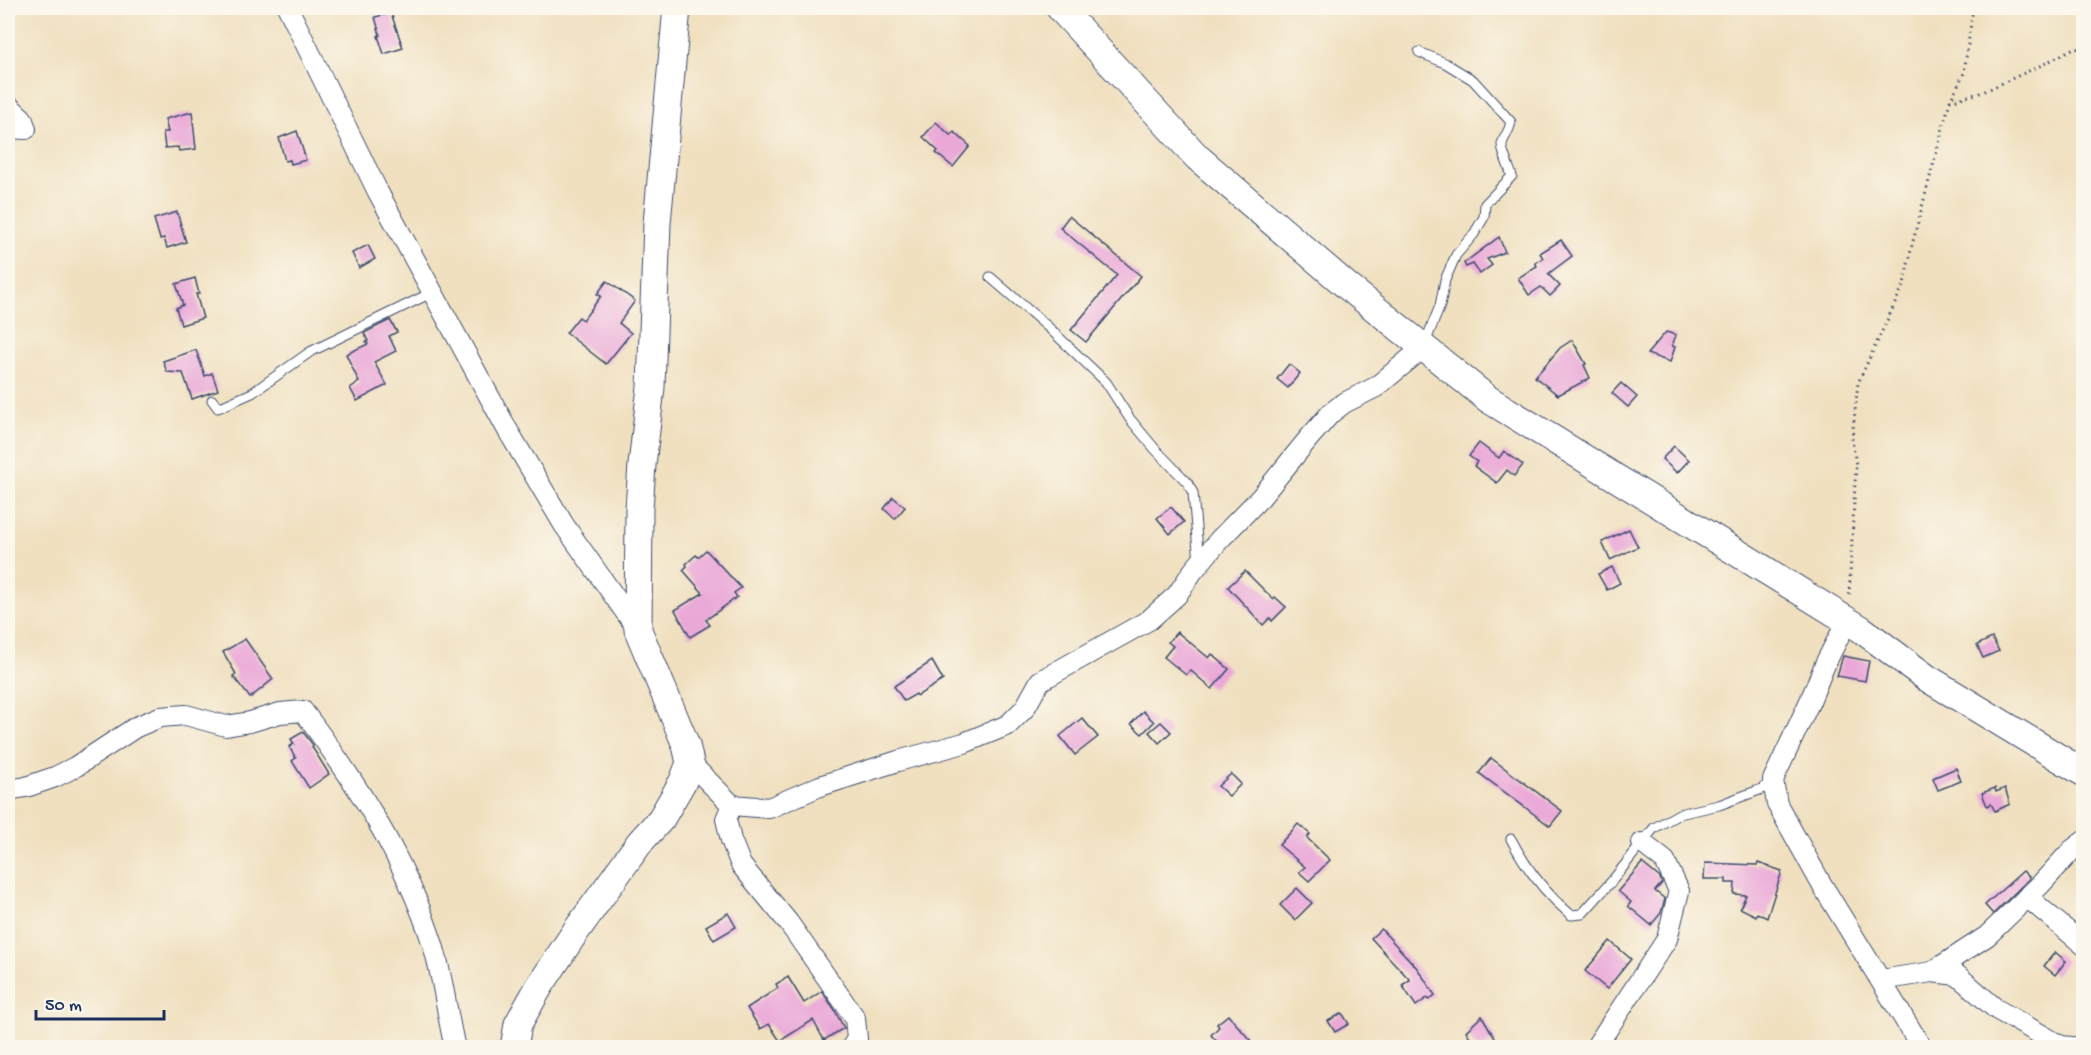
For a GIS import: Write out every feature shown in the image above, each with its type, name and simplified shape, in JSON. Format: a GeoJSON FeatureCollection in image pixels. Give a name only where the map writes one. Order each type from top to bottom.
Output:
{"type":"FeatureCollection","features":[{"type":"Feature","properties":{"kind":"street"},"geometry":{"type":"LineString","coordinates":[[288,8],[378,192],[507,429],[559,516],[638,630],[686,745],[690,763],[732,805],[769,808],[820,786],[964,743],[1008,725],[1025,708],[1040,681],[1149,620],[1177,595],[1199,564],[1261,497],[1331,413],[1344,403],[1376,387],[1423,348]]}},
{"type":"Feature","properties":{"kind":"street"},"geometry":{"type":"LineString","coordinates":[[638,630],[639,509],[651,387],[657,224],[677,8]]}},
{"type":"Feature","properties":{"kind":"street"},"geometry":{"type":"LineString","coordinates":[[1060,8],[1197,157],[1329,271],[1488,399],[1847,621],[1927,678],[2084,773]]}},
{"type":"Feature","properties":{"kind":"street"},"geometry":{"type":"LineString","coordinates":[[8,105],[22,118],[26,129],[8,129]]}},
{"type":"Feature","properties":{"kind":"street"},"geometry":{"type":"LineString","coordinates":[[1847,621],[1773,780],[1777,804],[1822,885],[1922,1047]]}},
{"type":"Feature","properties":{"kind":"street"},"geometry":{"type":"LineString","coordinates":[[8,790],[26,787],[55,777],[75,767],[136,727],[160,717],[186,715],[226,726],[280,713],[303,711],[338,757],[392,844],[433,945],[455,1047]]}},
{"type":"Feature","properties":{"kind":"street"},"geometry":{"type":"LineString","coordinates":[[514,1047],[518,1024],[539,987],[640,842],[661,819],[683,781],[690,763]]}},
{"type":"Feature","properties":{"kind":"street"},"geometry":{"type":"LineString","coordinates":[[732,805],[726,819],[741,865],[788,922],[855,1018],[857,1039],[850,1047]]}},
{"type":"Feature","properties":{"kind":"street"},"geometry":{"type":"LineString","coordinates":[[1932,972],[1987,936],[2072,850],[2084,841]]}},
{"type":"Feature","properties":{"kind":"street"},"geometry":{"type":"LineString","coordinates":[[1594,1047],[1667,939],[1679,891],[1665,861],[1642,843]]}},
{"type":"Feature","properties":{"kind":"street"},"geometry":{"type":"LineString","coordinates":[[2027,897],[2084,945]]}},
{"type":"Feature","properties":{"kind":"street"},"geometry":{"type":"LineString","coordinates":[[1881,980],[1932,972],[1957,975],[1996,1009],[2061,1046],[2082,1047]]}},
{"type":"Feature","properties":{"kind":"lane"},"geometry":{"type":"LineString","coordinates":[[1419,51],[1473,80],[1511,122],[1502,149],[1508,160],[1512,176],[1485,204],[1484,217],[1474,234],[1456,255],[1445,280],[1440,306],[1423,348]]}},
{"type":"Feature","properties":{"kind":"lane"},"geometry":{"type":"LineString","coordinates":[[990,278],[1049,328],[1106,382],[1130,418],[1155,449],[1187,482],[1193,493],[1199,564]]}},
{"type":"Feature","properties":{"kind":"lane"},"geometry":{"type":"LineString","coordinates":[[212,400],[218,408],[252,393],[310,352],[433,292]]}},
{"type":"Feature","properties":{"kind":"lane"},"geometry":{"type":"LineString","coordinates":[[1511,839],[1524,862],[1558,904],[1571,915],[1582,914],[1654,828],[1679,814],[1719,805],[1762,789],[1773,780]]}},
{"type":"Feature","properties":{"kind":"path"},"geometry":{"type":"LineString","coordinates":[[1847,621],[1856,465],[1852,439],[1858,383],[1904,284],[1950,100],[1964,73],[1973,8]]}},
{"type":"Feature","properties":{"kind":"path"},"geometry":{"type":"LineString","coordinates":[[1950,100],[1983,92],[2074,48],[2084,50]]}},
{"type":"Feature","properties":{"kind":"building"},"geometry":{"type":"Polygon","coordinates":[[[391,13],[403,48],[384,54],[375,17],[391,13]]]}},
{"type":"Feature","properties":{"kind":"building"},"geometry":{"type":"Polygon","coordinates":[[[192,112],[196,149],[179,151],[178,147],[165,148],[163,132],[168,132],[165,119],[192,112]]]}},
{"type":"Feature","properties":{"kind":"building"},"geometry":{"type":"Polygon","coordinates":[[[936,122],[951,136],[954,132],[970,146],[953,167],[936,153],[938,151],[923,137],[936,122]]]}},
{"type":"Feature","properties":{"kind":"building"},"geometry":{"type":"Polygon","coordinates":[[[297,131],[306,160],[291,164],[290,160],[285,161],[279,138],[297,131]]]}},
{"type":"Feature","properties":{"kind":"building"},"geometry":{"type":"Polygon","coordinates":[[[177,212],[186,242],[167,248],[164,238],[160,239],[154,219],[177,212]]]}},
{"type":"Feature","properties":{"kind":"building"},"geometry":{"type":"Polygon","coordinates":[[[1069,216],[1141,276],[1086,342],[1071,330],[1117,275],[1060,228],[1069,216]]]}},
{"type":"Feature","properties":{"kind":"building"},"geometry":{"type":"Polygon","coordinates":[[[1499,237],[1505,252],[1487,259],[1492,265],[1480,274],[1473,264],[1466,267],[1464,263],[1499,237]]]}},
{"type":"Feature","properties":{"kind":"building"},"geometry":{"type":"Polygon","coordinates":[[[1561,240],[1572,256],[1548,274],[1560,286],[1550,296],[1541,287],[1529,295],[1518,278],[1537,266],[1535,263],[1543,258],[1540,253],[1561,240]]]}},
{"type":"Feature","properties":{"kind":"building"},"geometry":{"type":"Polygon","coordinates":[[[368,245],[375,259],[359,268],[352,253],[368,245]]]}},
{"type":"Feature","properties":{"kind":"building"},"geometry":{"type":"Polygon","coordinates":[[[195,278],[199,294],[196,294],[203,318],[181,325],[176,308],[183,305],[176,284],[195,278]]]}},
{"type":"Feature","properties":{"kind":"building"},"geometry":{"type":"Polygon","coordinates":[[[607,281],[635,301],[619,323],[631,333],[606,364],[566,333],[579,317],[583,320],[601,296],[597,294],[607,281]]]}},
{"type":"Feature","properties":{"kind":"building"},"geometry":{"type":"Polygon","coordinates":[[[390,320],[397,332],[389,336],[396,351],[374,362],[387,385],[357,401],[350,388],[359,382],[346,354],[368,344],[364,333],[390,320]]]}},
{"type":"Feature","properties":{"kind":"building"},"geometry":{"type":"Polygon","coordinates":[[[1666,332],[1676,335],[1670,362],[1647,354],[1666,332]]]}},
{"type":"Feature","properties":{"kind":"building"},"geometry":{"type":"Polygon","coordinates":[[[1572,340],[1586,364],[1584,365],[1590,378],[1558,395],[1535,377],[1560,348],[1572,340]]]}},
{"type":"Feature","properties":{"kind":"building"},"geometry":{"type":"Polygon","coordinates":[[[196,350],[205,376],[212,373],[218,390],[192,399],[183,373],[167,372],[163,361],[196,350]]]}},
{"type":"Feature","properties":{"kind":"building"},"geometry":{"type":"Polygon","coordinates":[[[1289,364],[1300,373],[1288,388],[1277,379],[1289,364]]]}},
{"type":"Feature","properties":{"kind":"building"},"geometry":{"type":"Polygon","coordinates":[[[1621,383],[1637,397],[1628,407],[1612,393],[1621,383]]]}},
{"type":"Feature","properties":{"kind":"building"},"geometry":{"type":"Polygon","coordinates":[[[1479,443],[1499,458],[1504,451],[1523,465],[1514,476],[1507,470],[1497,483],[1474,466],[1477,462],[1469,456],[1479,443]]]}},
{"type":"Feature","properties":{"kind":"building"},"geometry":{"type":"Polygon","coordinates":[[[1674,446],[1689,460],[1677,473],[1662,459],[1674,446]]]}},
{"type":"Feature","properties":{"kind":"building"},"geometry":{"type":"Polygon","coordinates":[[[893,497],[905,507],[895,519],[884,509],[893,497]]]}},
{"type":"Feature","properties":{"kind":"building"},"geometry":{"type":"Polygon","coordinates":[[[1171,507],[1184,522],[1170,534],[1157,518],[1171,507]]]}},
{"type":"Feature","properties":{"kind":"building"},"geometry":{"type":"Polygon","coordinates":[[[1629,529],[1638,547],[1610,560],[1602,542],[1629,529]]]}},
{"type":"Feature","properties":{"kind":"building"},"geometry":{"type":"Polygon","coordinates":[[[706,550],[741,588],[734,593],[737,597],[706,620],[710,625],[690,637],[675,610],[703,593],[683,570],[696,555],[698,557],[706,550]]]}},
{"type":"Feature","properties":{"kind":"building"},"geometry":{"type":"Polygon","coordinates":[[[1612,567],[1620,583],[1607,590],[1598,574],[1612,567]]]}},
{"type":"Feature","properties":{"kind":"building"},"geometry":{"type":"Polygon","coordinates":[[[1245,571],[1273,599],[1275,597],[1286,607],[1272,621],[1270,618],[1263,625],[1228,587],[1245,571]]]}},
{"type":"Feature","properties":{"kind":"building"},"geometry":{"type":"Polygon","coordinates":[[[1177,632],[1209,658],[1212,654],[1229,669],[1212,689],[1190,670],[1186,675],[1164,657],[1173,646],[1168,642],[1177,632]]]}},
{"type":"Feature","properties":{"kind":"building"},"geometry":{"type":"Polygon","coordinates":[[[1992,638],[1999,651],[1983,658],[1977,645],[1992,638]]]}},
{"type":"Feature","properties":{"kind":"building"},"geometry":{"type":"Polygon","coordinates":[[[245,639],[273,679],[250,698],[233,676],[236,674],[223,652],[245,639]]]}},
{"type":"Feature","properties":{"kind":"building"},"geometry":{"type":"Polygon","coordinates":[[[1843,656],[1869,661],[1865,681],[1837,676],[1843,656]]]}},
{"type":"Feature","properties":{"kind":"building"},"geometry":{"type":"Polygon","coordinates":[[[932,661],[943,680],[904,701],[894,686],[932,661]]]}},
{"type":"Feature","properties":{"kind":"building"},"geometry":{"type":"Polygon","coordinates":[[[1143,711],[1154,722],[1142,734],[1131,724],[1143,711]]]}},
{"type":"Feature","properties":{"kind":"building"},"geometry":{"type":"Polygon","coordinates":[[[1082,718],[1098,737],[1075,755],[1060,736],[1082,718]]]}},
{"type":"Feature","properties":{"kind":"building"},"geometry":{"type":"Polygon","coordinates":[[[1161,722],[1171,732],[1159,743],[1149,732],[1161,722]]]}},
{"type":"Feature","properties":{"kind":"building"},"geometry":{"type":"Polygon","coordinates":[[[303,732],[329,774],[309,788],[292,761],[296,758],[289,747],[294,744],[291,739],[303,732]]]}},
{"type":"Feature","properties":{"kind":"building"},"geometry":{"type":"Polygon","coordinates":[[[1491,758],[1562,811],[1550,826],[1479,773],[1491,758]]]}},
{"type":"Feature","properties":{"kind":"building"},"geometry":{"type":"Polygon","coordinates":[[[1956,768],[1961,781],[1938,790],[1933,778],[1956,768]]]}},
{"type":"Feature","properties":{"kind":"building"},"geometry":{"type":"Polygon","coordinates":[[[1231,774],[1241,784],[1229,796],[1218,786],[1231,774]]]}},
{"type":"Feature","properties":{"kind":"building"},"geometry":{"type":"Polygon","coordinates":[[[1995,788],[1996,792],[2005,788],[2010,804],[1995,811],[1991,804],[1987,806],[1982,793],[1995,788]]]}},
{"type":"Feature","properties":{"kind":"building"},"geometry":{"type":"Polygon","coordinates":[[[1298,824],[1310,834],[1307,838],[1330,860],[1309,881],[1299,872],[1305,867],[1279,845],[1298,824]]]}},
{"type":"Feature","properties":{"kind":"building"},"geometry":{"type":"Polygon","coordinates":[[[1642,863],[1660,878],[1662,883],[1655,891],[1665,899],[1661,913],[1651,925],[1628,906],[1631,902],[1618,891],[1642,863]]]}},
{"type":"Feature","properties":{"kind":"building"},"geometry":{"type":"Polygon","coordinates":[[[1705,863],[1757,865],[1758,863],[1782,871],[1767,918],[1757,913],[1756,916],[1740,908],[1746,895],[1734,894],[1735,883],[1726,883],[1726,879],[1704,879],[1705,863]]]}},
{"type":"Feature","properties":{"kind":"building"},"geometry":{"type":"Polygon","coordinates":[[[2023,871],[2030,878],[1993,914],[1985,905],[2023,871]]]}},
{"type":"Feature","properties":{"kind":"building"},"geometry":{"type":"Polygon","coordinates":[[[1297,888],[1312,903],[1295,920],[1280,905],[1297,888]]]}},
{"type":"Feature","properties":{"kind":"building"},"geometry":{"type":"Polygon","coordinates":[[[728,913],[736,927],[714,940],[706,926],[728,913]]]}},
{"type":"Feature","properties":{"kind":"building"},"geometry":{"type":"Polygon","coordinates":[[[1381,929],[1417,968],[1435,995],[1429,1000],[1427,998],[1416,1006],[1402,985],[1410,980],[1371,938],[1381,929]]]}},
{"type":"Feature","properties":{"kind":"building"},"geometry":{"type":"Polygon","coordinates":[[[1610,941],[1631,959],[1607,989],[1585,971],[1610,941]]]}},
{"type":"Feature","properties":{"kind":"building"},"geometry":{"type":"Polygon","coordinates":[[[2055,952],[2066,961],[2055,975],[2044,966],[2055,952]]]}},
{"type":"Feature","properties":{"kind":"building"},"geometry":{"type":"Polygon","coordinates":[[[788,977],[804,1003],[822,991],[844,1028],[824,1040],[813,1020],[780,1041],[769,1024],[760,1029],[747,1008],[778,988],[776,984],[788,977]]]}},
{"type":"Feature","properties":{"kind":"building"},"geometry":{"type":"Polygon","coordinates":[[[1342,1013],[1349,1024],[1335,1032],[1328,1021],[1342,1013]]]}},
{"type":"Feature","properties":{"kind":"building"},"geometry":{"type":"Polygon","coordinates":[[[1228,1015],[1251,1041],[1245,1047],[1222,1047],[1211,1035],[1219,1027],[1217,1024],[1228,1015]]]}},
{"type":"Feature","properties":{"kind":"building"},"geometry":{"type":"Polygon","coordinates":[[[1482,1016],[1496,1040],[1483,1047],[1476,1047],[1466,1031],[1482,1016]]]}}]}
